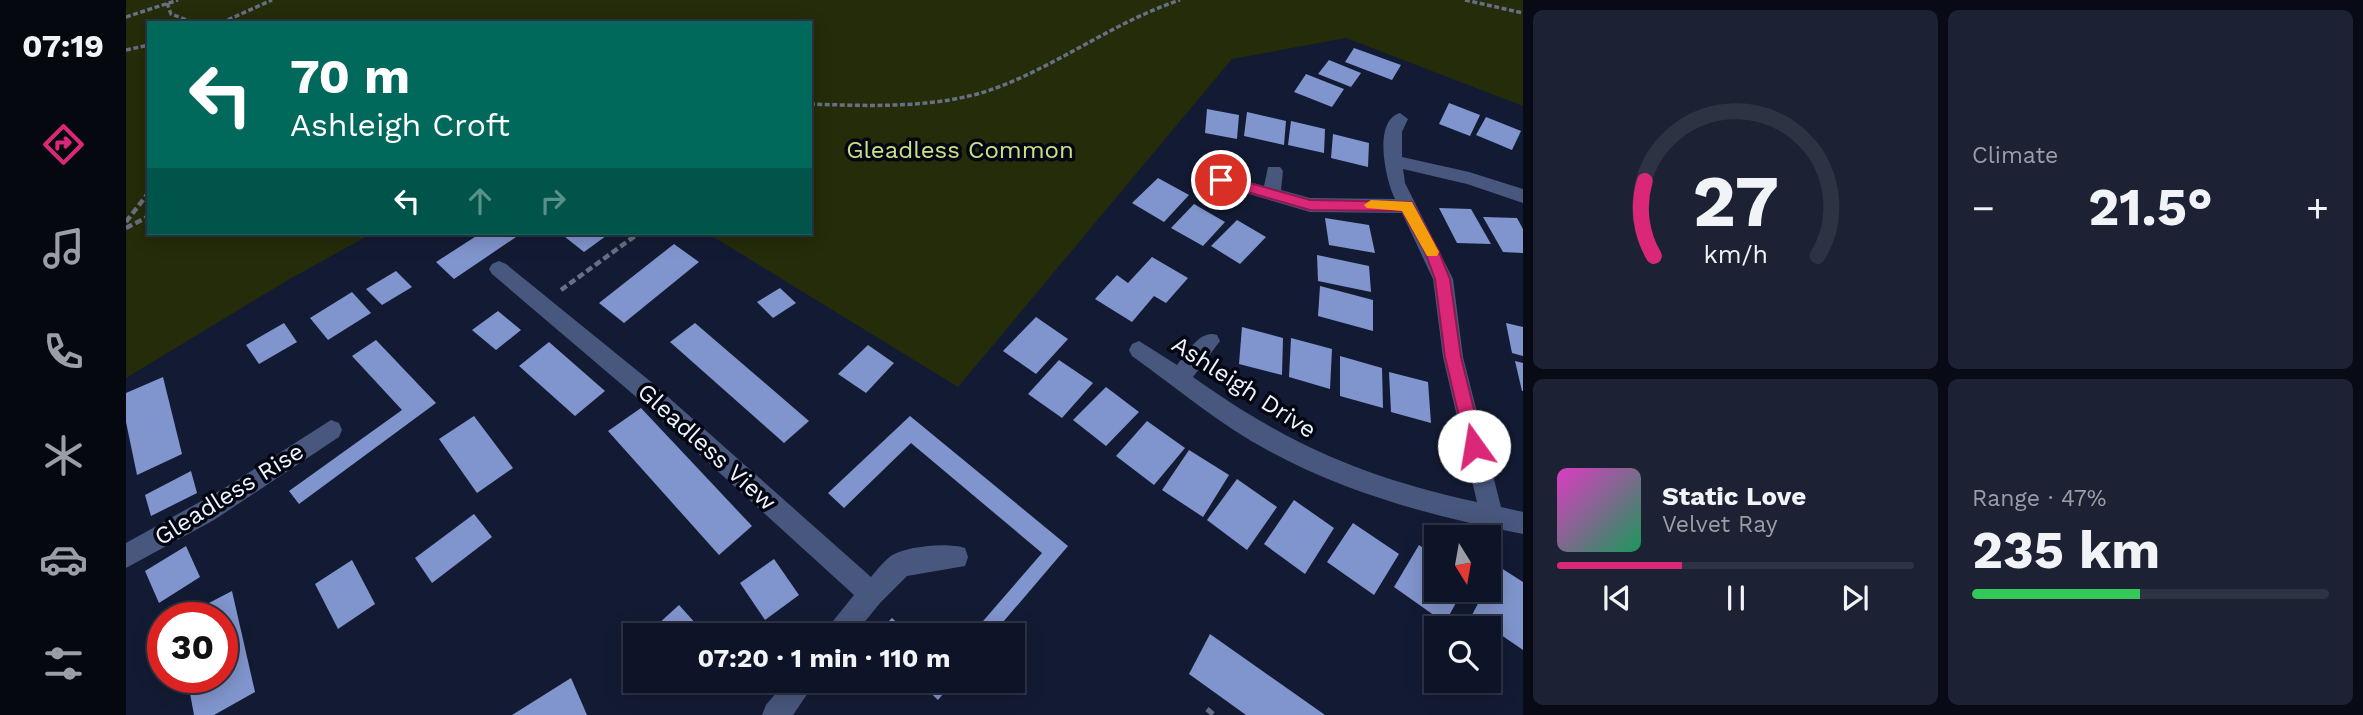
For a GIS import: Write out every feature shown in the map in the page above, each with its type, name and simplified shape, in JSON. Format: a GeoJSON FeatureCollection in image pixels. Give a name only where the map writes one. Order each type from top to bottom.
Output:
{"type":"FeatureCollection","features":[{"type":"Feature","properties":{"kind":"street"},"geometry":{"type":"LineString","coordinates":[[1400,119],[1394,132],[1393,161],[1396,183],[1443,279],[1453,357],[1492,517]]}},
{"type":"Feature","properties":{"kind":"street"},"geometry":{"type":"LineString","coordinates":[[1393,161],[1469,178],[1523,196]]}},
{"type":"Feature","properties":{"kind":"street"},"geometry":{"type":"LineString","coordinates":[[1272,196],[1274,171]]}},
{"type":"Feature","properties":{"kind":"street"},"geometry":{"type":"LineString","coordinates":[[1221,180],[1310,205],[1407,206]]}},
{"type":"Feature","properties":{"kind":"street","name":"Gleadless View"},"geometry":{"type":"LineString","coordinates":[[499,270],[542,303],[757,489],[823,553],[871,594]]}},
{"type":"Feature","properties":{"kind":"street"},"geometry":{"type":"LineString","coordinates":[[1180,378],[1210,341]]}},
{"type":"Feature","properties":{"kind":"street","name":"Ashleigh Drive"},"geometry":{"type":"LineString","coordinates":[[1139,350],[1273,442],[1314,463],[1376,486],[1523,523]]}},
{"type":"Feature","properties":{"kind":"street","name":"Gleadless Rise"},"geometry":{"type":"LineString","coordinates":[[126,556],[193,522],[257,483],[331,429]]}},
{"type":"Feature","properties":{"kind":"street"},"geometry":{"type":"LineString","coordinates":[[848,623],[871,594],[900,565],[931,558],[956,557]]}},
{"type":"Feature","properties":{"kind":"street"},"geometry":{"type":"LineString","coordinates":[[776,715],[793,693]]}},
{"type":"Feature","properties":{"kind":"path"},"geometry":{"type":"LineString","coordinates":[[126,17],[178,0]]}},
{"type":"Feature","properties":{"kind":"path"},"geometry":{"type":"LineString","coordinates":[[226,21],[272,0]]}},
{"type":"Feature","properties":{"kind":"path"},"geometry":{"type":"LineString","coordinates":[[812,104],[879,107],[973,95],[996,88],[1180,0]]}},
{"type":"Feature","properties":{"kind":"path"},"geometry":{"type":"LineString","coordinates":[[1465,0],[1523,13]]}},
{"type":"Feature","properties":{"kind":"path"},"geometry":{"type":"LineString","coordinates":[[167,3],[171,14],[190,21]]}},
{"type":"Feature","properties":{"kind":"path"},"geometry":{"type":"LineString","coordinates":[[237,21],[238,17]]}},
{"type":"Feature","properties":{"kind":"path"},"geometry":{"type":"LineString","coordinates":[[126,50],[147,45]]}},
{"type":"Feature","properties":{"kind":"path"},"geometry":{"type":"LineString","coordinates":[[126,222],[147,195]]}},
{"type":"Feature","properties":{"kind":"path"},"geometry":{"type":"LineString","coordinates":[[126,228],[147,217]]}},
{"type":"Feature","properties":{"kind":"path"},"geometry":{"type":"LineString","coordinates":[[542,303],[636,235]]}},
{"type":"Feature","properties":{"kind":"path"},"geometry":{"type":"LineString","coordinates":[[1208,709],[1214,715]]}},
{"type":"Feature","properties":{"kind":"green space","name":"Gleadless Common"},"geometry":{"type":"Polygon","coordinates":[[[126,0],[1523,0],[1523,106],[1346,38],[1232,59],[958,387],[710,235],[812,235],[812,21],[147,21],[147,235],[369,235],[288,280],[126,378],[126,0]]]}},
{"type":"Feature","properties":{"kind":"building"},"geometry":{"type":"Polygon","coordinates":[[[1354,48],[1401,65],[1392,80],[1345,62],[1354,48]]]}},
{"type":"Feature","properties":{"kind":"building"},"geometry":{"type":"Polygon","coordinates":[[[1329,60],[1361,73],[1351,87],[1318,74],[1329,60]]]}},
{"type":"Feature","properties":{"kind":"building"},"geometry":{"type":"Polygon","coordinates":[[[1306,74],[1344,89],[1332,107],[1294,92],[1306,74]]]}},
{"type":"Feature","properties":{"kind":"building"},"geometry":{"type":"Polygon","coordinates":[[[1449,103],[1480,115],[1470,136],[1439,124],[1449,103]]]}},
{"type":"Feature","properties":{"kind":"building"},"geometry":{"type":"Polygon","coordinates":[[[1207,109],[1239,115],[1237,139],[1205,133],[1207,109]]]}},
{"type":"Feature","properties":{"kind":"building"},"geometry":{"type":"Polygon","coordinates":[[[1247,112],[1286,121],[1284,145],[1244,136],[1247,112]]]}},
{"type":"Feature","properties":{"kind":"building"},"geometry":{"type":"Polygon","coordinates":[[[1486,117],[1521,131],[1512,150],[1476,135],[1486,117]]]}},
{"type":"Feature","properties":{"kind":"building"},"geometry":{"type":"Polygon","coordinates":[[[1291,121],[1325,129],[1324,153],[1288,145],[1291,121]]]}},
{"type":"Feature","properties":{"kind":"building"},"geometry":{"type":"Polygon","coordinates":[[[1333,134],[1369,143],[1368,167],[1331,158],[1333,134]]]}},
{"type":"Feature","properties":{"kind":"building"},"geometry":{"type":"Polygon","coordinates":[[[1158,178],[1189,195],[1164,222],[1132,203],[1158,178]]]}},
{"type":"Feature","properties":{"kind":"building"},"geometry":{"type":"Polygon","coordinates":[[[1194,204],[1225,222],[1203,246],[1171,228],[1194,204]]]}},
{"type":"Feature","properties":{"kind":"building"},"geometry":{"type":"Polygon","coordinates":[[[1439,208],[1471,209],[1491,244],[1457,243],[1439,208]]]}},
{"type":"Feature","properties":{"kind":"building"},"geometry":{"type":"Polygon","coordinates":[[[1483,217],[1517,218],[1523,229],[1523,253],[1503,252],[1483,217]]]}},
{"type":"Feature","properties":{"kind":"building"},"geometry":{"type":"Polygon","coordinates":[[[1325,218],[1369,225],[1375,253],[1329,245],[1325,218]]]}},
{"type":"Feature","properties":{"kind":"building"},"geometry":{"type":"Polygon","coordinates":[[[1237,220],[1266,237],[1240,264],[1211,246],[1237,220]]]}},
{"type":"Feature","properties":{"kind":"building"},"geometry":{"type":"Polygon","coordinates":[[[478,235],[519,235],[454,279],[436,262],[478,235]]]}},
{"type":"Feature","properties":{"kind":"building"},"geometry":{"type":"Polygon","coordinates":[[[563,235],[606,236],[584,252],[563,235]]]}},
{"type":"Feature","properties":{"kind":"building"},"geometry":{"type":"Polygon","coordinates":[[[674,244],[699,262],[624,323],[599,303],[674,244]]]}},
{"type":"Feature","properties":{"kind":"building"},"geometry":{"type":"Polygon","coordinates":[[[1317,255],[1369,266],[1371,292],[1318,281],[1317,255]]]}},
{"type":"Feature","properties":{"kind":"building"},"geometry":{"type":"Polygon","coordinates":[[[1152,257],[1188,278],[1166,303],[1154,296],[1132,322],[1095,299],[1117,275],[1128,283],[1152,257]]]}},
{"type":"Feature","properties":{"kind":"building"},"geometry":{"type":"Polygon","coordinates":[[[396,271],[412,287],[382,305],[366,289],[396,271]]]}},
{"type":"Feature","properties":{"kind":"building"},"geometry":{"type":"Polygon","coordinates":[[[1320,286],[1373,300],[1373,331],[1318,316],[1320,286]]]}},
{"type":"Feature","properties":{"kind":"building"},"geometry":{"type":"Polygon","coordinates":[[[780,288],[796,303],[773,318],[757,302],[780,288]]]}},
{"type":"Feature","properties":{"kind":"building"},"geometry":{"type":"Polygon","coordinates":[[[352,292],[371,313],[328,340],[310,318],[352,292]]]}},
{"type":"Feature","properties":{"kind":"building"},"geometry":{"type":"Polygon","coordinates":[[[498,311],[521,330],[496,350],[472,330],[498,311]]]}},
{"type":"Feature","properties":{"kind":"building"},"geometry":{"type":"Polygon","coordinates":[[[1036,317],[1068,339],[1036,374],[1003,351],[1036,317]]]}},
{"type":"Feature","properties":{"kind":"building"},"geometry":{"type":"Polygon","coordinates":[[[284,323],[297,342],[259,364],[246,345],[284,323]]]}},
{"type":"Feature","properties":{"kind":"building"},"geometry":{"type":"Polygon","coordinates":[[[695,323],[809,421],[784,443],[670,342],[695,323]]]}},
{"type":"Feature","properties":{"kind":"building"},"geometry":{"type":"Polygon","coordinates":[[[1506,323],[1523,327],[1523,356],[1512,353],[1506,323]]]}},
{"type":"Feature","properties":{"kind":"building"},"geometry":{"type":"Polygon","coordinates":[[[1242,327],[1283,338],[1282,375],[1239,364],[1242,327]]]}},
{"type":"Feature","properties":{"kind":"building"},"geometry":{"type":"Polygon","coordinates":[[[1291,338],[1332,349],[1330,389],[1289,377],[1291,338]]]}},
{"type":"Feature","properties":{"kind":"building"},"geometry":{"type":"Polygon","coordinates":[[[376,340],[436,403],[299,504],[289,491],[402,410],[352,356],[376,340]]]}},
{"type":"Feature","properties":{"kind":"building"},"geometry":{"type":"Polygon","coordinates":[[[549,342],[605,391],[575,416],[519,366],[549,342]]]}},
{"type":"Feature","properties":{"kind":"building"},"geometry":{"type":"Polygon","coordinates":[[[868,345],[894,363],[866,393],[838,374],[868,345]]]}},
{"type":"Feature","properties":{"kind":"building"},"geometry":{"type":"Polygon","coordinates":[[[1340,356],[1382,368],[1383,408],[1340,396],[1340,356]]]}},
{"type":"Feature","properties":{"kind":"building"},"geometry":{"type":"Polygon","coordinates":[[[1059,360],[1093,383],[1062,418],[1028,394],[1059,360]]]}},
{"type":"Feature","properties":{"kind":"building"},"geometry":{"type":"Polygon","coordinates":[[[1515,361],[1523,363],[1523,391],[1522,391],[1515,361]]]}},
{"type":"Feature","properties":{"kind":"building"},"geometry":{"type":"Polygon","coordinates":[[[1389,372],[1428,382],[1431,423],[1391,412],[1389,372]]]}},
{"type":"Feature","properties":{"kind":"building"},"geometry":{"type":"Polygon","coordinates":[[[163,377],[182,454],[137,475],[126,422],[126,393],[163,377]]]}},
{"type":"Feature","properties":{"kind":"building"},"geometry":{"type":"Polygon","coordinates":[[[1106,387],[1139,412],[1106,446],[1073,420],[1106,387]]]}},
{"type":"Feature","properties":{"kind":"building"},"geometry":{"type":"Polygon","coordinates":[[[641,408],[752,526],[719,555],[608,431],[641,408]]]}},
{"type":"Feature","properties":{"kind":"building"},"geometry":{"type":"Polygon","coordinates":[[[474,416],[513,468],[477,493],[439,439],[474,416]]]}},
{"type":"Feature","properties":{"kind":"building"},"geometry":{"type":"Polygon","coordinates":[[[910,416],[1068,546],[1002,623],[981,623],[1042,553],[911,443],[844,508],[828,493],[910,416]]]}},
{"type":"Feature","properties":{"kind":"building"},"geometry":{"type":"Polygon","coordinates":[[[1147,421],[1185,448],[1154,485],[1116,456],[1147,421]]]}},
{"type":"Feature","properties":{"kind":"building"},"geometry":{"type":"Polygon","coordinates":[[[1189,450],[1229,475],[1203,517],[1162,490],[1189,450]]]}},
{"type":"Feature","properties":{"kind":"building"},"geometry":{"type":"Polygon","coordinates":[[[191,471],[197,493],[151,516],[145,495],[191,471]]]}},
{"type":"Feature","properties":{"kind":"building"},"geometry":{"type":"Polygon","coordinates":[[[1237,479],[1277,507],[1247,550],[1207,520],[1237,479]]]}},
{"type":"Feature","properties":{"kind":"building"},"geometry":{"type":"Polygon","coordinates":[[[1294,500],[1334,528],[1305,574],[1264,544],[1294,500]]]}},
{"type":"Feature","properties":{"kind":"building"},"geometry":{"type":"Polygon","coordinates":[[[474,514],[492,537],[432,583],[415,558],[474,514]]]}},
{"type":"Feature","properties":{"kind":"building"},"geometry":{"type":"Polygon","coordinates":[[[1353,523],[1399,554],[1374,595],[1327,562],[1353,523]]]}},
{"type":"Feature","properties":{"kind":"building"},"geometry":{"type":"Polygon","coordinates":[[[1419,545],[1424,548],[1424,602],[1456,602],[1449,616],[1435,616],[1394,587],[1419,545]]]}},
{"type":"Feature","properties":{"kind":"building"},"geometry":{"type":"Polygon","coordinates":[[[186,546],[200,577],[159,602],[145,571],[186,546]]]}},
{"type":"Feature","properties":{"kind":"building"},"geometry":{"type":"Polygon","coordinates":[[[774,559],[799,595],[765,620],[740,583],[774,559]]]}},
{"type":"Feature","properties":{"kind":"building"},"geometry":{"type":"Polygon","coordinates":[[[352,560],[375,604],[338,629],[315,584],[352,560]]]}},
{"type":"Feature","properties":{"kind":"building"},"geometry":{"type":"Polygon","coordinates":[[[1502,569],[1523,582],[1523,650],[1501,635],[1501,616],[1472,615],[1479,602],[1502,602],[1502,569]]]}},
{"type":"Feature","properties":{"kind":"building"},"geometry":{"type":"Polygon","coordinates":[[[232,591],[235,602],[211,602],[232,591]]]}},
{"type":"Feature","properties":{"kind":"building"},"geometry":{"type":"Polygon","coordinates":[[[679,605],[695,623],[659,623],[679,605]]]}},
{"type":"Feature","properties":{"kind":"building"},"geometry":{"type":"Polygon","coordinates":[[[238,617],[255,692],[214,715],[194,715],[190,693],[238,693],[238,617]]]}},
{"type":"Feature","properties":{"kind":"building"},"geometry":{"type":"Polygon","coordinates":[[[1210,634],[1325,715],[1246,715],[1189,674],[1210,634]]]}},
{"type":"Feature","properties":{"kind":"building"},"geometry":{"type":"Polygon","coordinates":[[[571,678],[587,715],[512,715],[571,678]]]}},
{"type":"Feature","properties":{"kind":"building"},"geometry":{"type":"Polygon","coordinates":[[[931,693],[944,693],[938,700],[931,693]]]}},
{"type":"Feature","properties":{"kind":"slow traffic"},"geometry":{"type":"LineString","coordinates":[[1371,205],[1407,206],[1432,252]]}},
{"type":"Feature","properties":{"kind":"route"},"geometry":{"type":"LineString","coordinates":[[1221,180],[1310,205],[1407,206],[1443,279],[1453,357],[1474,446]]}}]}
